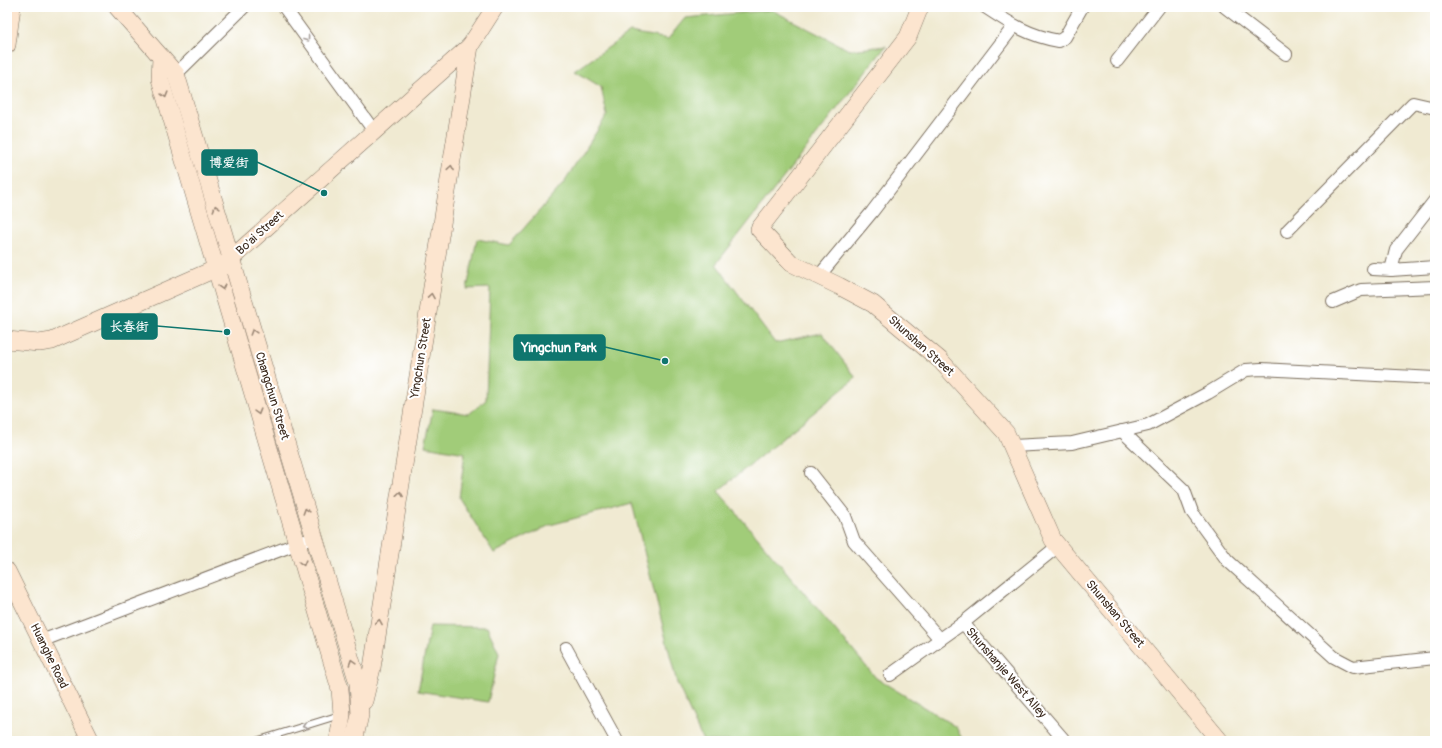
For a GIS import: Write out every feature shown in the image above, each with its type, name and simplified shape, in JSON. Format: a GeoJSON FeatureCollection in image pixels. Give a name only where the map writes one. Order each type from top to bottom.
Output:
{"type":"FeatureCollection","features":[{"type":"Feature","properties":{"kind":"street"},"geometry":{"type":"LineString","coordinates":[[7,45],[12,7]]}},
{"type":"Feature","properties":{"kind":"street","name":"Changchun Street"},"geometry":{"type":"LineString","coordinates":[[117,7],[176,74],[358,684],[360,715],[354,741]]}},
{"type":"Feature","properties":{"kind":"street"},"geometry":{"type":"LineString","coordinates":[[176,74],[244,7]]}},
{"type":"Feature","properties":{"kind":"street"},"geometry":{"type":"LineString","coordinates":[[284,7],[374,131]]}},
{"type":"Feature","properties":{"kind":"street","name":"Yingchun Street"},"geometry":{"type":"LineString","coordinates":[[360,715],[372,668],[470,46],[495,7]]}},
{"type":"Feature","properties":{"kind":"street","name":"Shunshan Street"},"geometry":{"type":"LineString","coordinates":[[920,7],[908,37],[759,229],[791,263],[873,304],[940,360],[1006,432],[1053,540],[1220,741]]}},
{"type":"Feature","properties":{"kind":"street"},"geometry":{"type":"LineString","coordinates":[[985,7],[1014,26],[1046,39],[1059,41],[1064,37],[1082,7]]}},
{"type":"Feature","properties":{"kind":"street"},"geometry":{"type":"LineString","coordinates":[[1116,61],[1159,7]]}},
{"type":"Feature","properties":{"kind":"street"},"geometry":{"type":"LineString","coordinates":[[1225,7],[1286,54]]}},
{"type":"Feature","properties":{"kind":"street"},"geometry":{"type":"LineString","coordinates":[[819,276],[872,212],[1014,26]]}},
{"type":"Feature","properties":{"kind":"street","name":"Bo'ai Street"},"geometry":{"type":"LineString","coordinates":[[7,340],[39,343],[52,341],[224,265],[470,46]]}},
{"type":"Feature","properties":{"kind":"street","name":"Changchun Street"},"geometry":{"type":"LineString","coordinates":[[161,57],[160,79],[340,689],[342,714],[338,741]]}},
{"type":"Feature","properties":{"kind":"street"},"geometry":{"type":"LineString","coordinates":[[1287,231],[1412,103],[1435,108]]}},
{"type":"Feature","properties":{"kind":"street"},"geometry":{"type":"LineString","coordinates":[[1391,270],[1396,250],[1435,200]]}},
{"type":"Feature","properties":{"kind":"street"},"geometry":{"type":"LineString","coordinates":[[1373,269],[1391,270],[1435,267]]}},
{"type":"Feature","properties":{"kind":"street"},"geometry":{"type":"LineString","coordinates":[[1333,302],[1361,290],[1435,286]]}},
{"type":"Feature","properties":{"kind":"street"},"geometry":{"type":"LineString","coordinates":[[1012,446],[1072,443],[1148,425],[1208,393],[1246,370],[1261,369],[1435,378]]}},
{"type":"Feature","properties":{"kind":"street"},"geometry":{"type":"LineString","coordinates":[[1122,431],[1184,490],[1192,512],[1227,560],[1334,657],[1353,667],[1435,658]]}},
{"type":"Feature","properties":{"kind":"street"},"geometry":{"type":"LineString","coordinates":[[811,472],[845,516],[854,541],[940,639]]}},
{"type":"Feature","properties":{"kind":"street"},"geometry":{"type":"LineString","coordinates":[[41,641],[314,537]]}},
{"type":"Feature","properties":{"kind":"street"},"geometry":{"type":"LineString","coordinates":[[890,674],[963,623],[1058,546]]}},
{"type":"Feature","properties":{"kind":"street","name":"Huanghe Road"},"geometry":{"type":"LineString","coordinates":[[7,571],[91,741]]}},
{"type":"Feature","properties":{"kind":"street","name":"Shunshanjie West Alley"},"geometry":{"type":"LineString","coordinates":[[963,623],[1065,741]]}},
{"type":"Feature","properties":{"kind":"street"},"geometry":{"type":"LineString","coordinates":[[566,648],[617,741]]}},
{"type":"Feature","properties":{"kind":"lane"},"geometry":{"type":"LineString","coordinates":[[256,741],[342,714]]}},
{"type":"Feature","properties":{"kind":"green space"},"geometry":{"type":"Polygon","coordinates":[[[772,10],[849,50],[886,46],[716,264],[775,343],[822,333],[856,378],[718,491],[876,678],[956,727],[963,741],[703,741],[677,683],[632,503],[550,525],[494,553],[459,498],[465,453],[425,446],[433,409],[469,414],[486,400],[490,288],[467,289],[477,239],[509,245],[564,183],[607,115],[601,87],[575,71],[630,32],[668,39],[685,18],[772,10]]]}},
{"type":"Feature","properties":{"kind":"green space"},"geometry":{"type":"Polygon","coordinates":[[[430,626],[487,627],[499,653],[488,702],[418,691],[430,626]]]}},
{"type":"Feature","properties":{"kind":"place","name":"博爱街"},"geometry":{"type":"Point","coordinates":[324,193]}},
{"type":"Feature","properties":{"kind":"place","name":"长春街"},"geometry":{"type":"Point","coordinates":[227,332]}},
{"type":"Feature","properties":{"kind":"place","name":"Yingchun Park"},"geometry":{"type":"Point","coordinates":[665,361]}}]}
